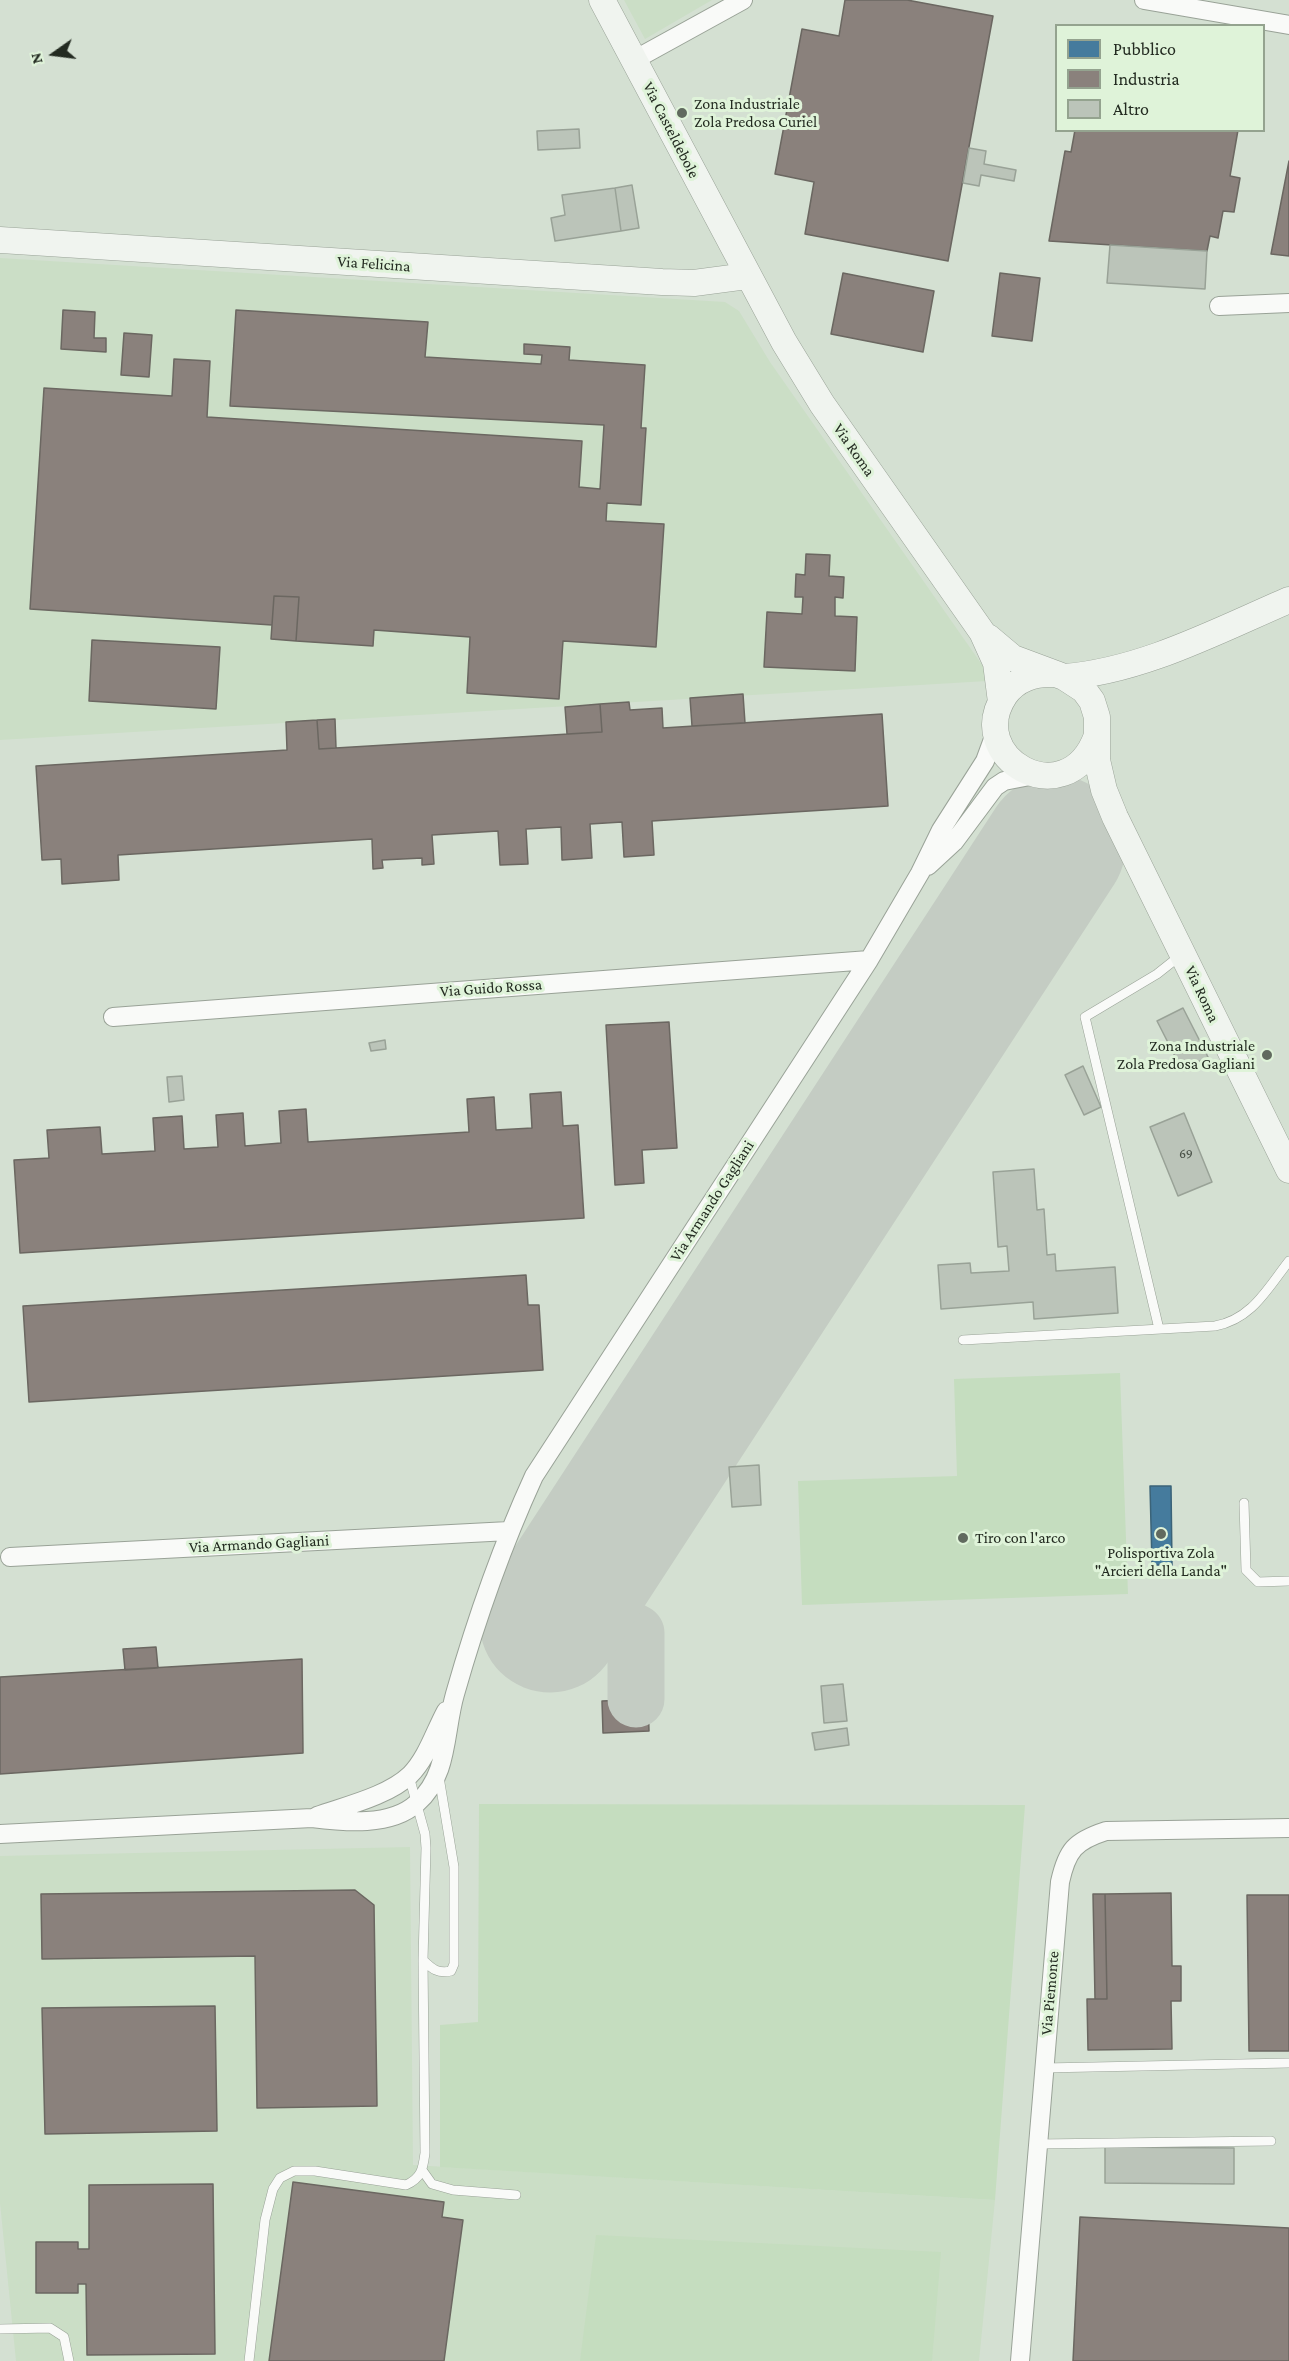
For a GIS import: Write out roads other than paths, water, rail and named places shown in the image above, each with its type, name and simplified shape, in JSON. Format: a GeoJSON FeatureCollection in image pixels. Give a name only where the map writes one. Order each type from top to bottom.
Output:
{"type":"FeatureCollection","features":[{"type":"Feature","properties":{"kind":"street","name":"Via Casteldebole"},"geometry":{"type":"LineString","coordinates":[[602,0],[743,269]]}},
{"type":"Feature","properties":{"kind":"street"},"geometry":{"type":"LineString","coordinates":[[634,60],[743,0]]}},
{"type":"Feature","properties":{"kind":"street"},"geometry":{"type":"LineString","coordinates":[[1144,0],[1289,25]]}},
{"type":"Feature","properties":{"kind":"street","name":"Via Felicina"},"geometry":{"type":"LineString","coordinates":[[0,240],[662,282],[694,283],[743,269]]}},
{"type":"Feature","properties":{"kind":"street","name":"Via Roma"},"geometry":{"type":"LineString","coordinates":[[743,269],[822,404],[982,632],[996,663],[1001,702],[996,720],[996,731]]}},
{"type":"Feature","properties":{"kind":"street"},"geometry":{"type":"LineString","coordinates":[[1220,306],[1284,302]]}},
{"type":"Feature","properties":{"kind":"street"},"geometry":{"type":"LineString","coordinates":[[1001,702],[1020,681],[1033,675],[1097,673],[1132,664],[1289,600]]}},
{"type":"Feature","properties":{"kind":"street","name":"Via Roma"},"geometry":{"type":"LineString","coordinates":[[982,632],[1013,658],[1059,675],[1084,690],[1092,701],[1097,733],[1097,760],[1104,790],[1115,817],[1289,1170]]}},
{"type":"Feature","properties":{"kind":"street"},"geometry":{"type":"LineString","coordinates":[[996,731],[1007,757],[1024,771],[1047,776],[1065,773],[1088,755],[1115,681],[1132,664]]}},
{"type":"Feature","properties":{"kind":"street","name":"Via Armando Gagliani"},"geometry":{"type":"LineString","coordinates":[[312,1818],[369,1799],[409,1776],[424,1757],[454,1696],[509,1531],[534,1476],[868,960],[920,873],[941,830],[985,761],[996,731]]}},
{"type":"Feature","properties":{"kind":"street","name":"Via Roma"},"geometry":{"type":"LineString","coordinates":[[1065,773],[1078,777],[1091,786],[1115,817]]}},
{"type":"Feature","properties":{"kind":"street","name":"Via Armando Gagliani"},"geometry":{"type":"LineString","coordinates":[[920,873],[954,842],[994,787],[1004,781],[1035,775]]}},
{"type":"Feature","properties":{"kind":"street","name":"Via Guido Rossa"},"geometry":{"type":"LineString","coordinates":[[113,1017],[868,960]]}},
{"type":"Feature","properties":{"kind":"street","name":"Via Armando Gagliani"},"geometry":{"type":"LineString","coordinates":[[10,1557],[509,1531]]}},
{"type":"Feature","properties":{"kind":"street","name":"Via Armando Gagliani"},"geometry":{"type":"LineString","coordinates":[[0,1834],[312,1818],[344,1822],[367,1821],[389,1816],[415,1805],[431,1790],[444,1756],[454,1696]]}},
{"type":"Feature","properties":{"kind":"street","name":"Via Piemonte"},"geometry":{"type":"LineString","coordinates":[[1020,2361],[1060,1882],[1064,1862],[1073,1847],[1088,1837],[1106,1831],[1289,1828]]}},
{"type":"Feature","properties":{"kind":"lane"},"geometry":{"type":"LineString","coordinates":[[1159,1329],[1085,1017],[1156,974],[1183,953]]}},
{"type":"Feature","properties":{"kind":"lane"},"geometry":{"type":"LineString","coordinates":[[963,1340],[1215,1326],[1233,1323],[1248,1313],[1289,1261]]}},
{"type":"Feature","properties":{"kind":"lane"},"geometry":{"type":"LineString","coordinates":[[1245,1503],[1246,1570],[1258,1582],[1289,1581]]}},
{"type":"Feature","properties":{"kind":"lane","name":"Via Armando Gagliani"},"geometry":{"type":"LineString","coordinates":[[423,1960],[432,1970],[442,1973],[451,1971],[454,1964],[454,1867],[438,1772]]}},
{"type":"Feature","properties":{"kind":"lane"},"geometry":{"type":"LineString","coordinates":[[249,2361],[265,2220],[273,2189],[280,2178],[294,2171],[315,2171],[406,2185],[416,2180],[422,2170],[425,2152],[423,1960],[426,1848],[425,1834],[415,1805],[409,1776]]}},
{"type":"Feature","properties":{"kind":"lane"},"geometry":{"type":"LineString","coordinates":[[1044,2068],[1289,2063]]}},
{"type":"Feature","properties":{"kind":"lane"},"geometry":{"type":"LineString","coordinates":[[1038,2144],[1271,2141]]}},
{"type":"Feature","properties":{"kind":"lane"},"geometry":{"type":"LineString","coordinates":[[422,2170],[432,2184],[453,2190],[516,2195]]}},
{"type":"Feature","properties":{"kind":"lane"},"geometry":{"type":"LineString","coordinates":[[0,2329],[50,2328],[64,2337],[69,2361]]}},
{"type":"Feature","properties":{"kind":"place","name":"Zona Industriale Zola Predosa Curiel"},"geometry":{"type":"Point","coordinates":[682,113]}},
{"type":"Feature","properties":{"kind":"place","name":"Zona Industriale Zola Predosa Gagliani"},"geometry":{"type":"Point","coordinates":[1267,1055]}},
{"type":"Feature","properties":{"kind":"place","name":"Polisportiva Zola \"Arcieri della Landa\""},"geometry":{"type":"Point","coordinates":[1161,1534]}},
{"type":"Feature","properties":{"kind":"place","name":"Tiro con l'arco"},"geometry":{"type":"Point","coordinates":[963,1538]}}]}
